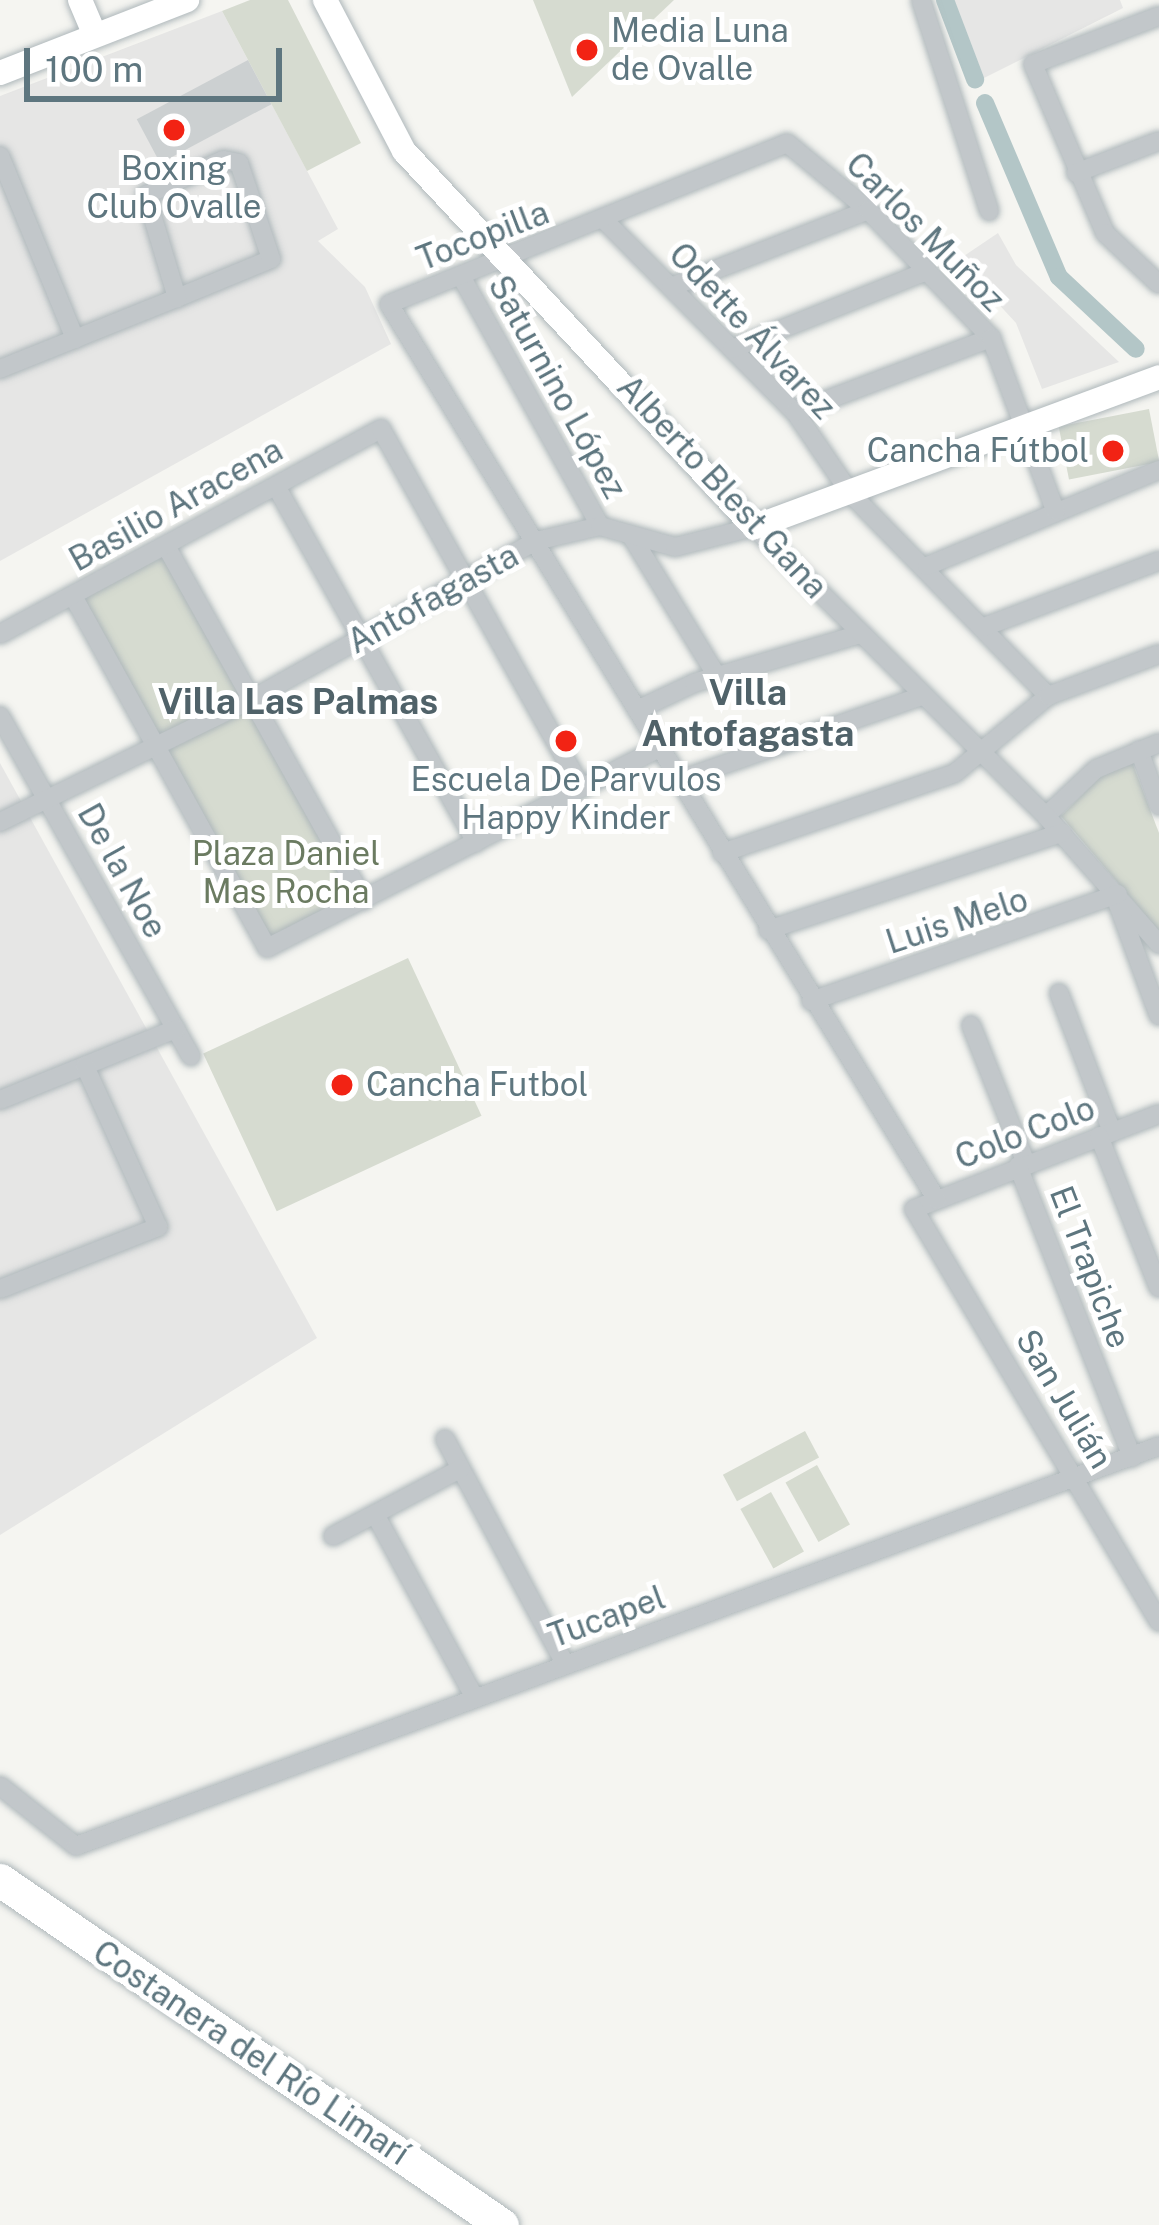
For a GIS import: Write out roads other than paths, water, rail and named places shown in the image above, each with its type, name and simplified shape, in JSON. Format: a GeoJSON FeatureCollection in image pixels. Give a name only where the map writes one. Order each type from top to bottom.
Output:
{"type":"FeatureCollection","features":[{"type":"Feature","properties":{"kind":"highway","name":"Costanera del Río Limarí"},"geometry":{"type":"LineString","coordinates":[[0,1880],[502,2225]]}},
{"type":"Feature","properties":{"kind":"street"},"geometry":{"type":"LineString","coordinates":[[80,0],[95,34]]}},
{"type":"Feature","properties":{"kind":"street"},"geometry":{"type":"LineString","coordinates":[[0,73],[187,0]]}},
{"type":"Feature","properties":{"kind":"street","name":"Alberto Blest Gana"},"geometry":{"type":"LineString","coordinates":[[325,0],[404,152],[510,258],[754,527],[1046,816],[1159,944]]}},
{"type":"Feature","properties":{"kind":"street"},"geometry":{"type":"LineString","coordinates":[[921,0],[989,211]]}},
{"type":"Feature","properties":{"kind":"street"},"geometry":{"type":"LineString","coordinates":[[1151,12],[1033,64],[1105,233],[1159,284]]}},
{"type":"Feature","properties":{"kind":"street"},"geometry":{"type":"LineString","coordinates":[[1076,173],[1159,141]]}},
{"type":"Feature","properties":{"kind":"street","name":"Tocopilla"},"geometry":{"type":"LineString","coordinates":[[536,541],[389,304],[788,143]]}},
{"type":"Feature","properties":{"kind":"street","name":"Carlos Muñoz"},"geometry":{"type":"LineString","coordinates":[[788,143],[868,210],[991,338],[1055,510]]}},
{"type":"Feature","properties":{"kind":"street"},"geometry":{"type":"LineString","coordinates":[[0,156],[75,339]]}},
{"type":"Feature","properties":{"kind":"street"},"geometry":{"type":"LineString","coordinates":[[0,369],[177,298],[271,259],[239,163],[223,160],[146,195],[177,298]]}},
{"type":"Feature","properties":{"kind":"street"},"geometry":{"type":"LineString","coordinates":[[671,287],[868,210]]}},
{"type":"Feature","properties":{"kind":"street","name":"Odette Álvarez"},"geometry":{"type":"LineString","coordinates":[[604,221],[794,412],[850,493],[927,566],[1048,696]]}},
{"type":"Feature","properties":{"kind":"street"},"geometry":{"type":"LineString","coordinates":[[732,349],[927,271]]}},
{"type":"Feature","properties":{"kind":"street","name":"Saturnino López"},"geometry":{"type":"LineString","coordinates":[[461,276],[600,526]]}},
{"type":"Feature","properties":{"kind":"street"},"geometry":{"type":"LineString","coordinates":[[794,412],[991,338]]}},
{"type":"Feature","properties":{"kind":"street"},"geometry":{"type":"LineString","coordinates":[[600,526],[675,547],[754,527],[850,493],[1025,420],[1159,377]]}},
{"type":"Feature","properties":{"kind":"street","name":"Basilio Aracena"},"geometry":{"type":"LineString","coordinates":[[0,634],[381,429],[471,580]]}},
{"type":"Feature","properties":{"kind":"street"},"geometry":{"type":"LineString","coordinates":[[927,566],[1159,470]]}},
{"type":"Feature","properties":{"kind":"street"},"geometry":{"type":"LineString","coordinates":[[275,486],[476,843]]}},
{"type":"Feature","properties":{"kind":"street","name":"Antofagasta"},"geometry":{"type":"LineString","coordinates":[[0,822],[50,804],[251,699],[536,541],[600,526]]}},
{"type":"Feature","properties":{"kind":"street","name":"Saturnino López"},"geometry":{"type":"LineString","coordinates":[[632,537],[717,676]]}},
{"type":"Feature","properties":{"kind":"street"},"geometry":{"type":"LineString","coordinates":[[536,541],[811,1001],[938,1199]]}},
{"type":"Feature","properties":{"kind":"street"},"geometry":{"type":"LineString","coordinates":[[166,546],[364,900]]}},
{"type":"Feature","properties":{"kind":"street"},"geometry":{"type":"LineString","coordinates":[[984,627],[1159,561]]}},
{"type":"Feature","properties":{"kind":"street"},"geometry":{"type":"LineString","coordinates":[[471,580],[582,788]]}},
{"type":"Feature","properties":{"kind":"street"},"geometry":{"type":"LineString","coordinates":[[73,596],[267,948],[659,748]]}},
{"type":"Feature","properties":{"kind":"street"},"geometry":{"type":"LineString","coordinates":[[637,710],[717,676],[860,634]]}},
{"type":"Feature","properties":{"kind":"street"},"geometry":{"type":"LineString","coordinates":[[722,853],[955,773],[1048,696],[1159,654]]}},
{"type":"Feature","properties":{"kind":"street"},"geometry":{"type":"LineString","coordinates":[[679,780],[922,697]]}},
{"type":"Feature","properties":{"kind":"street","name":"De la Noe"},"geometry":{"type":"LineString","coordinates":[[0,716],[190,1056]]}},
{"type":"Feature","properties":{"kind":"street"},"geometry":{"type":"LineString","coordinates":[[1046,816],[1096,769],[1159,743]]}},
{"type":"Feature","properties":{"kind":"street"},"geometry":{"type":"LineString","coordinates":[[1138,750],[1159,806]]}},
{"type":"Feature","properties":{"kind":"street"},"geometry":{"type":"LineString","coordinates":[[768,929],[1062,833]]}},
{"type":"Feature","properties":{"kind":"street"},"geometry":{"type":"LineString","coordinates":[[1118,897],[1159,1016]]}},
{"type":"Feature","properties":{"kind":"street","name":"Luis Melo"},"geometry":{"type":"LineString","coordinates":[[811,1001],[1118,897]]}},
{"type":"Feature","properties":{"kind":"street"},"geometry":{"type":"LineString","coordinates":[[1059,993],[1159,1288]]}},
{"type":"Feature","properties":{"kind":"street","name":"El Trapiche"},"geometry":{"type":"LineString","coordinates":[[971,1025],[1132,1457]]}},
{"type":"Feature","properties":{"kind":"street"},"geometry":{"type":"LineString","coordinates":[[0,1100],[176,1029]]}},
{"type":"Feature","properties":{"kind":"street"},"geometry":{"type":"LineString","coordinates":[[0,1289],[158,1227],[85,1066]]}},
{"type":"Feature","properties":{"kind":"street","name":"Colo Colo"},"geometry":{"type":"LineString","coordinates":[[914,1209],[1159,1114]]}},
{"type":"Feature","properties":{"kind":"street","name":"San Julián"},"geometry":{"type":"LineString","coordinates":[[914,1209],[1159,1622]]}},
{"type":"Feature","properties":{"kind":"street"},"geometry":{"type":"LineString","coordinates":[[445,1439],[565,1664]]}},
{"type":"Feature","properties":{"kind":"street","name":"Tucapel"},"geometry":{"type":"LineString","coordinates":[[0,1786],[76,1846],[1159,1446]]}},
{"type":"Feature","properties":{"kind":"street"},"geometry":{"type":"LineString","coordinates":[[333,1536],[460,1469]]}},
{"type":"Feature","properties":{"kind":"street"},"geometry":{"type":"LineString","coordinates":[[375,1514],[476,1698]]}},
{"type":"Feature","properties":{"kind":"waterway"},"geometry":{"type":"LineString","coordinates":[[945,0],[975,79]]}},
{"type":"Feature","properties":{"kind":"waterway"},"geometry":{"type":"LineString","coordinates":[[985,103],[1059,277],[1136,349]]}},
{"type":"Feature","properties":{"kind":"place","name":"Media Luna de Ovalle"},"geometry":{"type":"Point","coordinates":[587,50]}},
{"type":"Feature","properties":{"kind":"place","name":"Boxing Club Ovalle"},"geometry":{"type":"Point","coordinates":[174,130]}},
{"type":"Feature","properties":{"kind":"place","name":"Cancha Fútbol"},"geometry":{"type":"Point","coordinates":[1113,451]}},
{"type":"Feature","properties":{"kind":"place","name":"Escuela De Parvulos Happy Kinder"},"geometry":{"type":"Point","coordinates":[566,741]}},
{"type":"Feature","properties":{"kind":"place","name":"Cancha Futbol"},"geometry":{"type":"Point","coordinates":[342,1085]}},
{"type":"Feature","properties":{"kind":"district","name":"Villa Las Palmas"},"geometry":{"type":"Point","coordinates":[298,702]}},
{"type":"Feature","properties":{"kind":"district","name":"Villa Antofagasta"},"geometry":{"type":"Point","coordinates":[748,712]}},
{"type":"Feature","properties":{"kind":"park label","name":"Plaza Daniel Mas Rocha"},"geometry":{"type":"Point","coordinates":[286,873]}}]}
